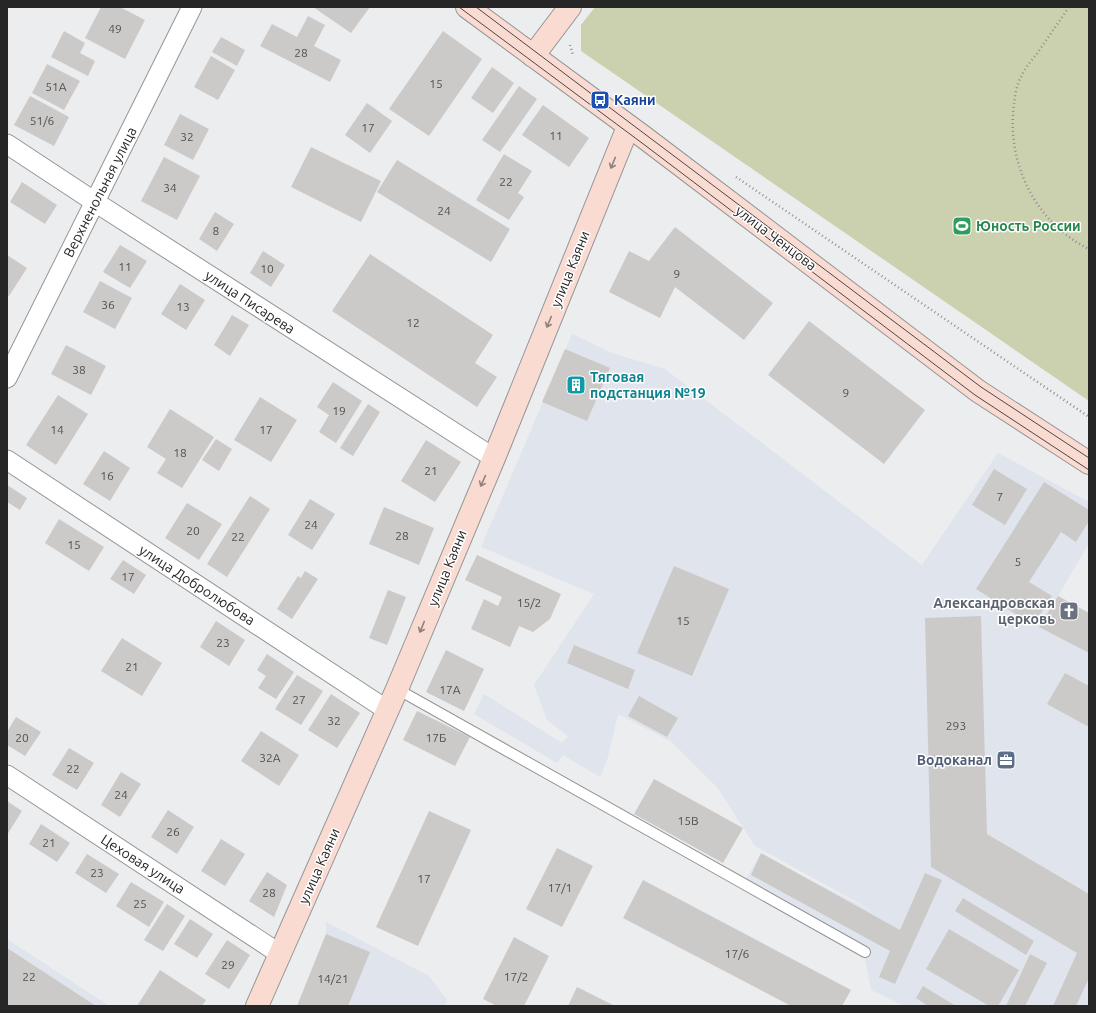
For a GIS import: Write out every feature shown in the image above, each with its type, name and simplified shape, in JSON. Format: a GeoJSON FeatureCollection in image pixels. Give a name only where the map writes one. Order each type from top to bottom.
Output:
{"type":"FeatureCollection","features":[{"type":"Feature","properties":{"kind":"street","name":"Верхненольная улица"},"geometry":{"type":"LineString","coordinates":[[7,378],[192,7]]}},
{"type":"Feature","properties":{"kind":"street","name":"улица Ченцова"},"geometry":{"type":"LineString","coordinates":[[467,7],[978,391],[1089,463]]}},
{"type":"Feature","properties":{"kind":"street"},"geometry":{"type":"LineString","coordinates":[[533,56],[570,7]]}},
{"type":"Feature","properties":{"kind":"street","name":"улица Каяни"},"geometry":{"type":"LineString","coordinates":[[257,1006],[387,710],[494,458],[628,127]]}},
{"type":"Feature","properties":{"kind":"street","name":"улица Писарева"},"geometry":{"type":"LineString","coordinates":[[7,144],[494,458]]}},
{"type":"Feature","properties":{"kind":"street","name":"улица Добролюбова"},"geometry":{"type":"LineString","coordinates":[[7,460],[387,710]]}},
{"type":"Feature","properties":{"kind":"street","name":"Цеховая улица"},"geometry":{"type":"LineString","coordinates":[[7,774],[280,954]]}},
{"type":"Feature","properties":{"kind":"lane"},"geometry":{"type":"LineString","coordinates":[[396,689],[865,952]]}},
{"type":"Feature","properties":{"kind":"path"},"geometry":{"type":"LineString","coordinates":[[1069,7],[1021,75],[1015,96],[1012,115],[1013,136],[1016,155],[1022,174],[1037,204],[1054,224],[1070,237],[1089,249]]}},
{"type":"Feature","properties":{"kind":"path"},"geometry":{"type":"LineString","coordinates":[[569,42],[575,60]]}},
{"type":"Feature","properties":{"kind":"path"},"geometry":{"type":"LineString","coordinates":[[733,174],[1089,417]]}},
{"type":"Feature","properties":{"kind":"shaded area"},"geometry":{"type":"Polygon","coordinates":[[[572,334],[612,353],[665,369],[922,565],[998,453],[1089,502],[1089,543],[1040,627],[1089,653],[1089,1006],[904,1006],[871,990],[865,959],[740,889],[760,855],[884,917],[755,846],[717,787],[672,742],[618,714],[608,757],[600,777],[563,755],[557,763],[474,714],[484,694],[562,743],[568,736],[547,720],[534,685],[594,594],[481,547],[572,334]]]}},
{"type":"Feature","properties":{"kind":"shaded area"},"geometry":{"type":"Polygon","coordinates":[[[326,922],[429,976],[447,1000],[444,1006],[297,1006],[326,934],[326,922]]]}},
{"type":"Feature","properties":{"kind":"shaded area"},"geometry":{"type":"Polygon","coordinates":[[[7,939],[109,1006],[7,1006],[7,939]]]}},
{"type":"Feature","properties":{"kind":"green space","name":"Юность России"},"geometry":{"type":"Polygon","coordinates":[[[595,7],[1089,7],[1089,401],[581,51],[581,25],[595,7]]]}},
{"type":"Feature","properties":{"kind":"building"},"geometry":{"type":"Polygon","coordinates":[[[101,7],[120,7],[145,20],[125,59],[85,38],[101,7]]]}},
{"type":"Feature","properties":{"kind":"building"},"geometry":{"type":"Polygon","coordinates":[[[313,7],[370,7],[351,33],[313,7]]]}},
{"type":"Feature","properties":{"kind":"building"},"geometry":{"type":"Polygon","coordinates":[[[308,16],[325,25],[314,46],[341,60],[330,82],[260,46],[272,24],[297,37],[308,16]]]}},
{"type":"Feature","properties":{"kind":"building"},"geometry":{"type":"Polygon","coordinates":[[[64,31],[85,43],[80,53],[95,61],[88,76],[51,57],[64,31]]]}},
{"type":"Feature","properties":{"kind":"building"},"geometry":{"type":"Polygon","coordinates":[[[443,31],[482,59],[429,136],[389,109],[443,31]]]}},
{"type":"Feature","properties":{"kind":"building"},"geometry":{"type":"Polygon","coordinates":[[[221,37],[245,50],[237,66],[212,52],[221,37]]]}},
{"type":"Feature","properties":{"kind":"building"},"geometry":{"type":"Polygon","coordinates":[[[211,56],[235,70],[218,100],[194,87],[211,56]]]}},
{"type":"Feature","properties":{"kind":"building"},"geometry":{"type":"Polygon","coordinates":[[[47,64],[80,81],[64,110],[32,93],[47,64]]]}},
{"type":"Feature","properties":{"kind":"building"},"geometry":{"type":"Polygon","coordinates":[[[492,67],[514,83],[493,113],[471,98],[492,67]]]}},
{"type":"Feature","properties":{"kind":"building"},"geometry":{"type":"Polygon","coordinates":[[[519,86],[537,99],[500,152],[482,140],[519,86]]]}},
{"type":"Feature","properties":{"kind":"building"},"geometry":{"type":"Polygon","coordinates":[[[30,96],[69,117],[54,146],[14,125],[30,96]]]}},
{"type":"Feature","properties":{"kind":"building"},"geometry":{"type":"Polygon","coordinates":[[[367,103],[392,121],[370,153],[345,135],[367,103]]]}},
{"type":"Feature","properties":{"kind":"building"},"geometry":{"type":"Polygon","coordinates":[[[543,105],[589,138],[569,167],[522,135],[543,105]]]}},
{"type":"Feature","properties":{"kind":"building"},"geometry":{"type":"Polygon","coordinates":[[[180,114],[209,129],[193,160],[164,145],[180,114]]]}},
{"type":"Feature","properties":{"kind":"building"},"geometry":{"type":"Polygon","coordinates":[[[311,147],[381,181],[361,222],[291,187],[311,147]]]}},
{"type":"Feature","properties":{"kind":"building"},"geometry":{"type":"Polygon","coordinates":[[[504,154],[532,171],[518,193],[524,197],[509,220],[476,200],[504,154]]]}},
{"type":"Feature","properties":{"kind":"building"},"geometry":{"type":"Polygon","coordinates":[[[164,157],[200,176],[177,220],[141,201],[164,157]]]}},
{"type":"Feature","properties":{"kind":"building"},"geometry":{"type":"Polygon","coordinates":[[[397,160],[510,229],[491,262],[377,192],[397,160]]]}},
{"type":"Feature","properties":{"kind":"building"},"geometry":{"type":"Polygon","coordinates":[[[22,182],[57,205],[45,224],[10,202],[22,182]]]}},
{"type":"Feature","properties":{"kind":"building"},"geometry":{"type":"Polygon","coordinates":[[[215,212],[234,224],[217,251],[199,239],[215,212]]]}},
{"type":"Feature","properties":{"kind":"building"},"geometry":{"type":"Polygon","coordinates":[[[675,227],[773,303],[744,340],[675,287],[660,318],[609,292],[629,251],[649,261],[675,227]]]}},
{"type":"Feature","properties":{"kind":"building"},"geometry":{"type":"Polygon","coordinates":[[[120,245],[147,261],[130,288],[103,272],[120,245]]]}},
{"type":"Feature","properties":{"kind":"building"},"geometry":{"type":"Polygon","coordinates":[[[263,251],[285,265],[271,287],[250,273],[263,251]]]}},
{"type":"Feature","properties":{"kind":"building"},"geometry":{"type":"Polygon","coordinates":[[[370,254],[493,335],[475,363],[497,377],[477,407],[332,311],[370,254]]]}},
{"type":"Feature","properties":{"kind":"building"},"geometry":{"type":"Polygon","coordinates":[[[7,255],[27,268],[9,296],[7,295],[7,255]]]}},
{"type":"Feature","properties":{"kind":"building"},"geometry":{"type":"Polygon","coordinates":[[[100,281],[132,298],[115,329],[83,312],[100,281]]]}},
{"type":"Feature","properties":{"kind":"building"},"geometry":{"type":"Polygon","coordinates":[[[180,284],[205,300],[186,330],[161,314],[180,284]]]}},
{"type":"Feature","properties":{"kind":"building"},"geometry":{"type":"Polygon","coordinates":[[[232,315],[249,325],[230,356],[214,345],[232,315]]]}},
{"type":"Feature","properties":{"kind":"building"},"geometry":{"type":"Polygon","coordinates":[[[809,321],[925,410],[884,464],[768,375],[809,321]]]}},
{"type":"Feature","properties":{"kind":"building"},"geometry":{"type":"Polygon","coordinates":[[[66,345],[106,366],[91,395],[51,374],[66,345]]]}},
{"type":"Feature","properties":{"kind":"building","name":"Тяговая подстанция №19"},"geometry":{"type":"Polygon","coordinates":[[[565,349],[610,368],[587,421],[542,402],[565,349]]]}},
{"type":"Feature","properties":{"kind":"building"},"geometry":{"type":"Polygon","coordinates":[[[333,382],[362,401],[336,443],[319,432],[329,415],[317,407],[333,382]]]}},
{"type":"Feature","properties":{"kind":"building"},"geometry":{"type":"Polygon","coordinates":[[[58,395],[88,414],[56,465],[26,445],[58,395]]]}},
{"type":"Feature","properties":{"kind":"building"},"geometry":{"type":"Polygon","coordinates":[[[260,397],[297,420],[271,462],[234,440],[260,397]]]}},
{"type":"Feature","properties":{"kind":"building"},"geometry":{"type":"Polygon","coordinates":[[[368,404],[380,412],[353,456],[340,448],[368,404]]]}},
{"type":"Feature","properties":{"kind":"building"},"geometry":{"type":"Polygon","coordinates":[[[170,409],[214,437],[182,488],[157,473],[166,459],[147,447],[170,409]]]}},
{"type":"Feature","properties":{"kind":"building"},"geometry":{"type":"Polygon","coordinates":[[[216,439],[232,449],[219,471],[202,460],[216,439]]]}},
{"type":"Feature","properties":{"kind":"building"},"geometry":{"type":"Polygon","coordinates":[[[426,440],[461,462],[435,502],[401,481],[426,440]]]}},
{"type":"Feature","properties":{"kind":"building"},"geometry":{"type":"Polygon","coordinates":[[[104,451],[130,468],[110,501],[83,484],[104,451]]]}},
{"type":"Feature","properties":{"kind":"building"},"geometry":{"type":"Polygon","coordinates":[[[994,469],[1027,489],[1005,525],[972,505],[994,469]]]}},
{"type":"Feature","properties":{"kind":"building"},"geometry":{"type":"Polygon","coordinates":[[[1044,482],[1089,510],[1089,521],[1076,542],[1061,532],[1029,582],[1052,596],[1033,625],[976,589],[1044,482]]]}},
{"type":"Feature","properties":{"kind":"building"},"geometry":{"type":"Polygon","coordinates":[[[7,485],[27,498],[20,510],[7,502],[7,485]]]}},
{"type":"Feature","properties":{"kind":"building"},"geometry":{"type":"Polygon","coordinates":[[[250,496],[270,509],[227,577],[207,564],[250,496]]]}},
{"type":"Feature","properties":{"kind":"building"},"geometry":{"type":"Polygon","coordinates":[[[310,499],[335,514],[312,550],[288,535],[310,499]]]}},
{"type":"Feature","properties":{"kind":"building"},"geometry":{"type":"Polygon","coordinates":[[[187,503],[222,524],[199,560],[165,538],[187,503]]]}},
{"type":"Feature","properties":{"kind":"building"},"geometry":{"type":"Polygon","coordinates":[[[384,507],[434,528],[419,565],[369,544],[384,507]]]}},
{"type":"Feature","properties":{"kind":"building"},"geometry":{"type":"Polygon","coordinates":[[[59,519],[104,547],[89,571],[45,543],[59,519]]]}},
{"type":"Feature","properties":{"kind":"building"},"geometry":{"type":"Polygon","coordinates":[[[477,555],[561,594],[550,619],[533,632],[519,626],[510,647],[471,629],[484,599],[498,606],[502,597],[465,580],[477,555]]]}},
{"type":"Feature","properties":{"kind":"building"},"geometry":{"type":"Polygon","coordinates":[[[123,560],[146,575],[134,594],[110,579],[123,560]]]}},
{"type":"Feature","properties":{"kind":"building"},"geometry":{"type":"Polygon","coordinates":[[[674,566],[729,589],[692,676],[637,653],[674,566]]]}},
{"type":"Feature","properties":{"kind":"building"},"geometry":{"type":"Polygon","coordinates":[[[305,571],[318,579],[292,619],[277,609],[298,576],[301,578],[305,571]]]}},
{"type":"Feature","properties":{"kind":"building"},"geometry":{"type":"Polygon","coordinates":[[[388,590],[406,597],[387,645],[369,638],[388,590]]]}},
{"type":"Feature","properties":{"kind":"building"},"geometry":{"type":"Polygon","coordinates":[[[1058,596],[1089,613],[1089,653],[1039,627],[1058,596]]]}},
{"type":"Feature","properties":{"kind":"building"},"geometry":{"type":"Polygon","coordinates":[[[981,616],[987,834],[1089,894],[1089,978],[1076,1006],[1053,1006],[1077,953],[931,867],[925,618],[981,616]]]}},
{"type":"Feature","properties":{"kind":"building"},"geometry":{"type":"Polygon","coordinates":[[[216,621],[245,640],[229,666],[200,647],[216,621]]]}},
{"type":"Feature","properties":{"kind":"building"},"geometry":{"type":"Polygon","coordinates":[[[122,638],[162,663],[142,696],[101,671],[122,638]]]}},
{"type":"Feature","properties":{"kind":"building"},"geometry":{"type":"Polygon","coordinates":[[[574,645],[635,670],[628,689],[567,663],[574,645]]]}},
{"type":"Feature","properties":{"kind":"building"},"geometry":{"type":"Polygon","coordinates":[[[446,650],[484,669],[464,711],[426,692],[446,650]]]}},
{"type":"Feature","properties":{"kind":"building"},"geometry":{"type":"Polygon","coordinates":[[[267,654],[294,672],[276,699],[258,688],[266,676],[257,670],[267,654]]]}},
{"type":"Feature","properties":{"kind":"building"},"geometry":{"type":"Polygon","coordinates":[[[1065,673],[1089,686],[1089,727],[1047,704],[1065,673]]]}},
{"type":"Feature","properties":{"kind":"building"},"geometry":{"type":"Polygon","coordinates":[[[297,675],[323,691],[301,725],[275,709],[297,675]]]}},
{"type":"Feature","properties":{"kind":"building"},"geometry":{"type":"Polygon","coordinates":[[[331,694],[360,713],[337,748],[308,730],[331,694]]]}},
{"type":"Feature","properties":{"kind":"building"},"geometry":{"type":"Polygon","coordinates":[[[639,696],[678,718],[667,737],[628,716],[639,696]]]}},
{"type":"Feature","properties":{"kind":"building"},"geometry":{"type":"Polygon","coordinates":[[[417,711],[470,737],[455,766],[403,740],[417,711]]]}},
{"type":"Feature","properties":{"kind":"building"},"geometry":{"type":"Polygon","coordinates":[[[16,717],[41,732],[25,756],[7,745],[7,732],[16,717]]]}},
{"type":"Feature","properties":{"kind":"building"},"geometry":{"type":"Polygon","coordinates":[[[261,731],[299,755],[279,786],[241,761],[261,731]]]}},
{"type":"Feature","properties":{"kind":"building"},"geometry":{"type":"Polygon","coordinates":[[[69,748],[94,763],[77,790],[52,775],[69,748]]]}},
{"type":"Feature","properties":{"kind":"building"},"geometry":{"type":"Polygon","coordinates":[[[121,772],[141,784],[120,817],[101,805],[121,772]]]}},
{"type":"Feature","properties":{"kind":"building"},"geometry":{"type":"Polygon","coordinates":[[[654,779],[743,828],[723,863],[634,814],[654,779]]]}},
{"type":"Feature","properties":{"kind":"building"},"geometry":{"type":"Polygon","coordinates":[[[7,801],[22,811],[7,835],[7,801]]]}},
{"type":"Feature","properties":{"kind":"building"},"geometry":{"type":"Polygon","coordinates":[[[168,810],[194,827],[177,854],[151,837],[168,810]]]}},
{"type":"Feature","properties":{"kind":"building"},"geometry":{"type":"Polygon","coordinates":[[[429,811],[471,830],[418,946],[376,927],[429,811]]]}},
{"type":"Feature","properties":{"kind":"building"},"geometry":{"type":"Polygon","coordinates":[[[41,824],[70,843],[57,862],[29,844],[41,824]]]}},
{"type":"Feature","properties":{"kind":"building"},"geometry":{"type":"Polygon","coordinates":[[[221,839],[245,854],[225,886],[201,871],[221,839]]]}},
{"type":"Feature","properties":{"kind":"building"},"geometry":{"type":"Polygon","coordinates":[[[557,848],[593,866],[562,927],[526,909],[557,848]]]}},
{"type":"Feature","properties":{"kind":"building"},"geometry":{"type":"Polygon","coordinates":[[[761,853],[900,930],[925,873],[942,880],[895,984],[879,977],[890,951],[751,875],[761,853]]]}},
{"type":"Feature","properties":{"kind":"building"},"geometry":{"type":"Polygon","coordinates":[[[87,854],[119,874],[106,893],[75,873],[87,854]]]}},
{"type":"Feature","properties":{"kind":"building"},"geometry":{"type":"Polygon","coordinates":[[[267,872],[287,885],[274,917],[249,901],[267,872]]]}},
{"type":"Feature","properties":{"kind":"building"},"geometry":{"type":"Polygon","coordinates":[[[643,880],[851,990],[842,1006],[791,1006],[623,918],[643,880]]]}},
{"type":"Feature","properties":{"kind":"building"},"geometry":{"type":"Polygon","coordinates":[[[131,882],[164,902],[149,927],[116,906],[131,882]]]}},
{"type":"Feature","properties":{"kind":"building"},"geometry":{"type":"Polygon","coordinates":[[[963,898],[1034,941],[1026,955],[955,911],[963,898]]]}},
{"type":"Feature","properties":{"kind":"building"},"geometry":{"type":"Polygon","coordinates":[[[167,904],[185,916],[163,951],[144,940],[167,904]]]}},
{"type":"Feature","properties":{"kind":"building"},"geometry":{"type":"Polygon","coordinates":[[[190,919],[213,934],[197,958],[174,944],[190,919]]]}},
{"type":"Feature","properties":{"kind":"building"},"geometry":{"type":"Polygon","coordinates":[[[949,929],[1019,970],[998,1006],[989,1006],[926,969],[949,929]]]}},
{"type":"Feature","properties":{"kind":"building"},"geometry":{"type":"Polygon","coordinates":[[[326,934],[370,952],[348,1006],[297,1006],[326,934]]]}},
{"type":"Feature","properties":{"kind":"building"},"geometry":{"type":"Polygon","coordinates":[[[514,937],[549,956],[524,1006],[497,1006],[483,999],[514,937]]]}},
{"type":"Feature","properties":{"kind":"building"},"geometry":{"type":"Polygon","coordinates":[[[227,940],[250,955],[229,989],[205,974],[227,940]]]}},
{"type":"Feature","properties":{"kind":"building"},"geometry":{"type":"Polygon","coordinates":[[[7,948],[96,1006],[7,1006],[7,948]]]}},
{"type":"Feature","properties":{"kind":"building"},"geometry":{"type":"Polygon","coordinates":[[[1030,954],[1047,963],[1025,1006],[1006,1006],[1030,954]]]}},
{"type":"Feature","properties":{"kind":"building"},"geometry":{"type":"Polygon","coordinates":[[[160,970],[206,1000],[202,1006],[137,1006],[160,970]]]}},
{"type":"Feature","properties":{"kind":"building"},"geometry":{"type":"Polygon","coordinates":[[[923,986],[956,1006],[928,1006],[916,998],[923,986]]]}},
{"type":"Feature","properties":{"kind":"building"},"geometry":{"type":"Polygon","coordinates":[[[577,987],[615,1006],[568,1006],[577,987]]]}},
{"type":"Feature","properties":{"kind":"tram line"},"geometry":{"type":"LineString","coordinates":[[459,7],[642,143],[975,395],[1089,470]]}},
{"type":"Feature","properties":{"kind":"tram line"},"geometry":{"type":"LineString","coordinates":[[476,7],[981,387],[1089,458]]}},
{"type":"Feature","properties":{"kind":"place","name":"Каяни"},"geometry":{"type":"Point","coordinates":[600,100]}},
{"type":"Feature","properties":{"kind":"place","name":"Юность России"},"geometry":{"type":"Point","coordinates":[962,226]}},
{"type":"Feature","properties":{"kind":"place","name":"Тяговая подстанция №19"},"geometry":{"type":"Point","coordinates":[576,385]}},
{"type":"Feature","properties":{"kind":"place","name":"Александровская церковь"},"geometry":{"type":"Point","coordinates":[1069,611]}},
{"type":"Feature","properties":{"kind":"place","name":"Водоканал"},"geometry":{"type":"Point","coordinates":[1006,760]}}]}
